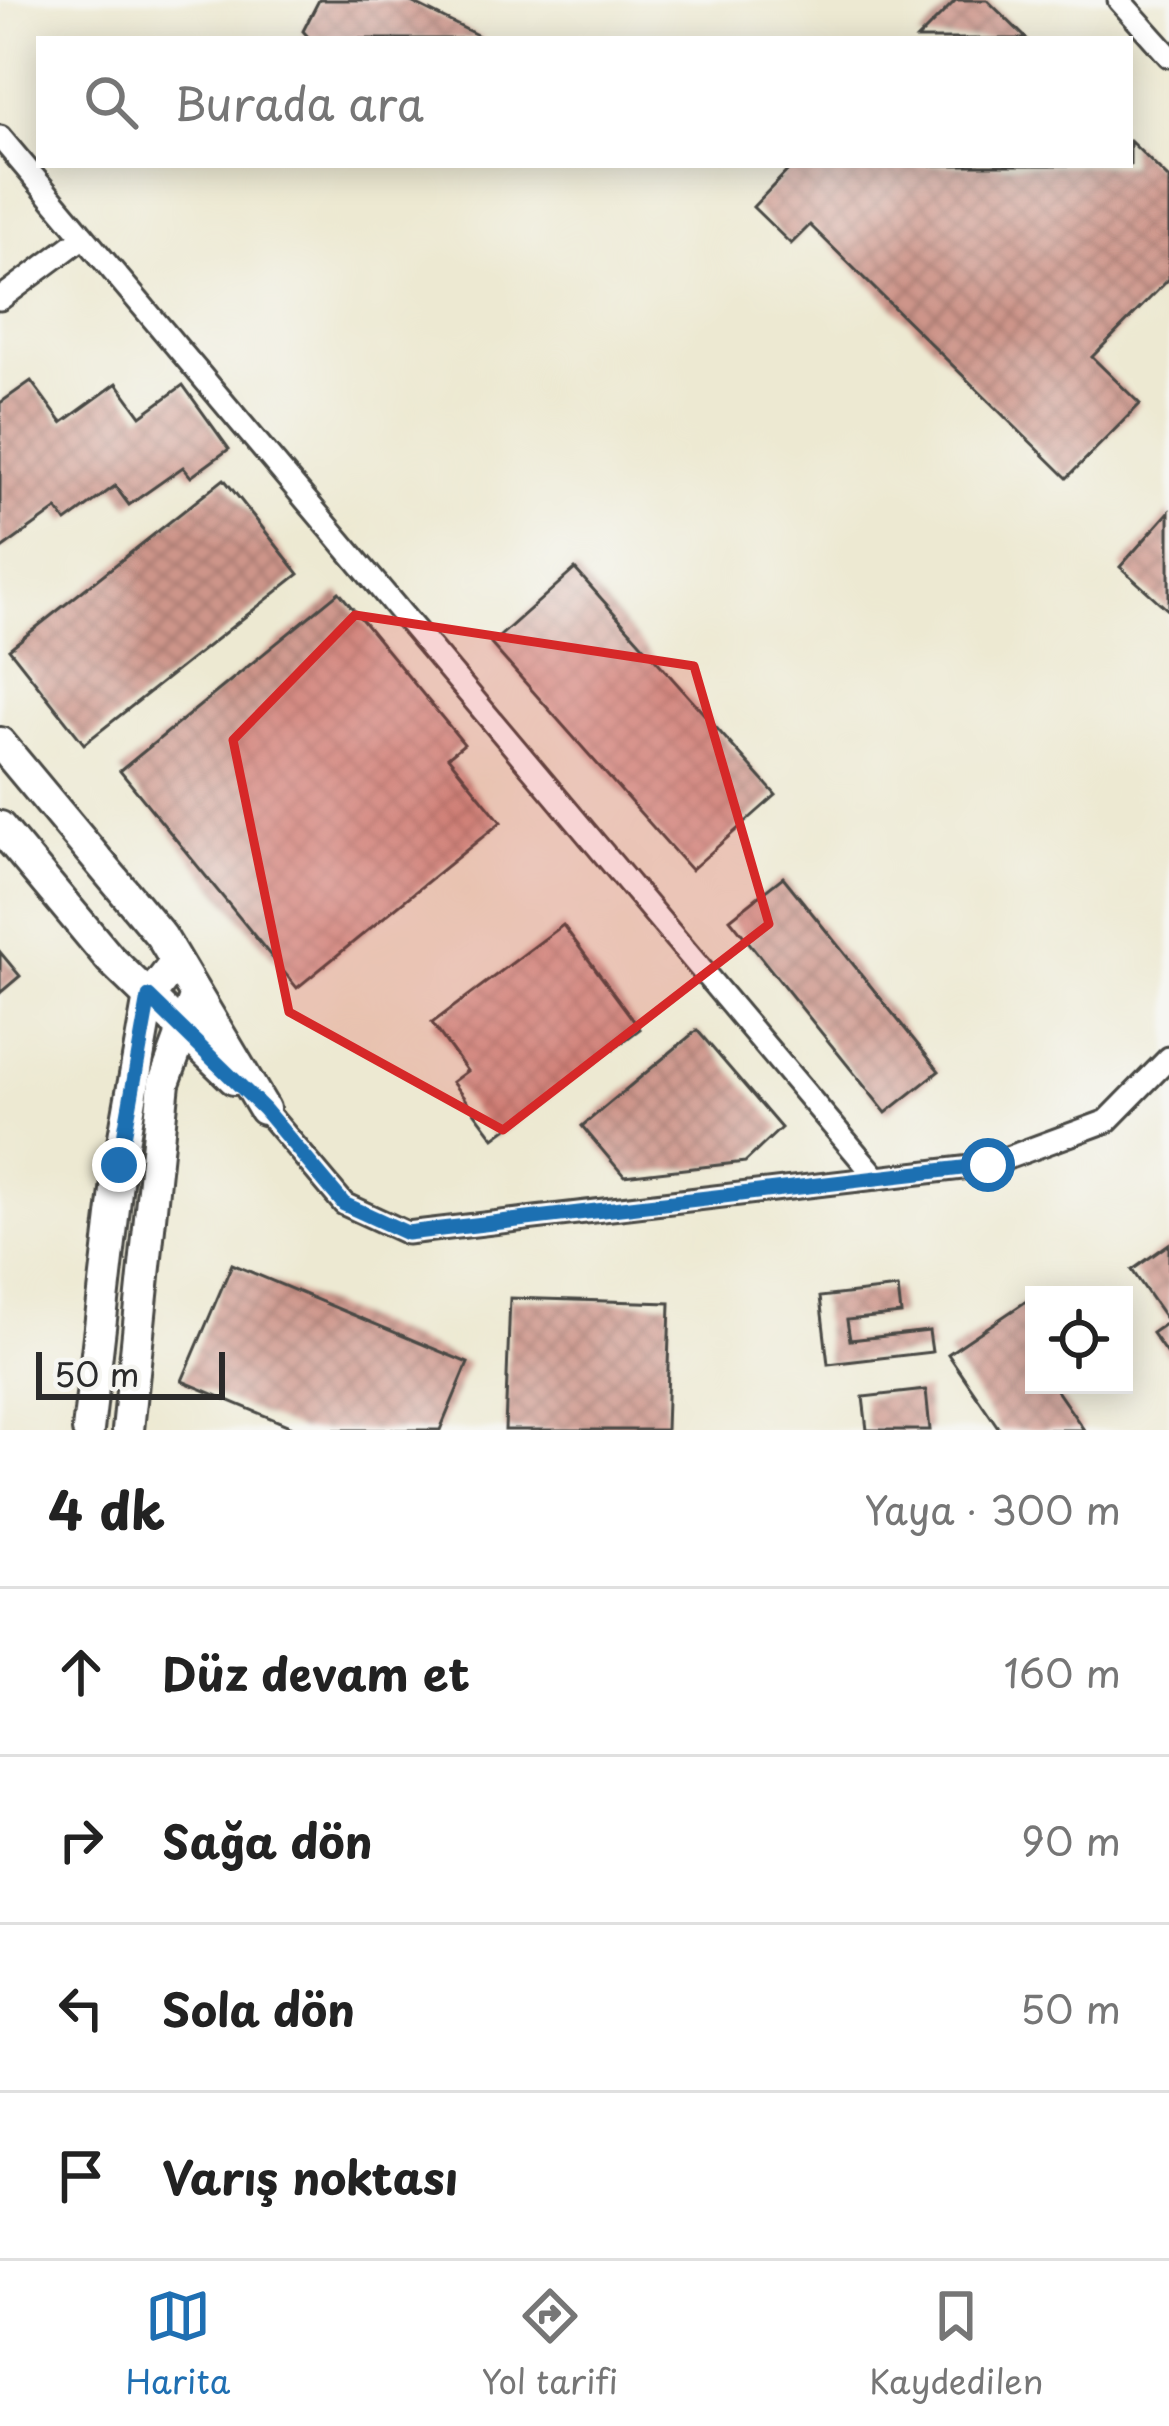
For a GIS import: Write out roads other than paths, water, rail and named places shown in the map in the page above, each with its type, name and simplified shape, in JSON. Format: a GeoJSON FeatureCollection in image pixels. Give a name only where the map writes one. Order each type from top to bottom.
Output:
{"type":"FeatureCollection","features":[{"type":"Feature","properties":{"kind":"street"},"geometry":{"type":"LineString","coordinates":[[1118,0],[1169,56]]}},
{"type":"Feature","properties":{"kind":"street"},"geometry":{"type":"LineString","coordinates":[[0,137],[877,1178]]}},
{"type":"Feature","properties":{"kind":"street"},"geometry":{"type":"LineString","coordinates":[[0,299],[82,238]]}},
{"type":"Feature","properties":{"kind":"street"},"geometry":{"type":"LineString","coordinates":[[0,743],[161,936],[264,1109]]}},
{"type":"Feature","properties":{"kind":"street"},"geometry":{"type":"LineString","coordinates":[[0,827],[110,959],[264,1109],[344,1204],[407,1233],[988,1165],[1107,1121],[1169,1058]]}},
{"type":"Feature","properties":{"kind":"street"},"geometry":{"type":"LineString","coordinates":[[88,1430],[119,1165],[149,997],[176,962]]}},
{"type":"Feature","properties":{"kind":"street"},"geometry":{"type":"LineString","coordinates":[[128,1430],[164,1083],[196,994]]}}]}
